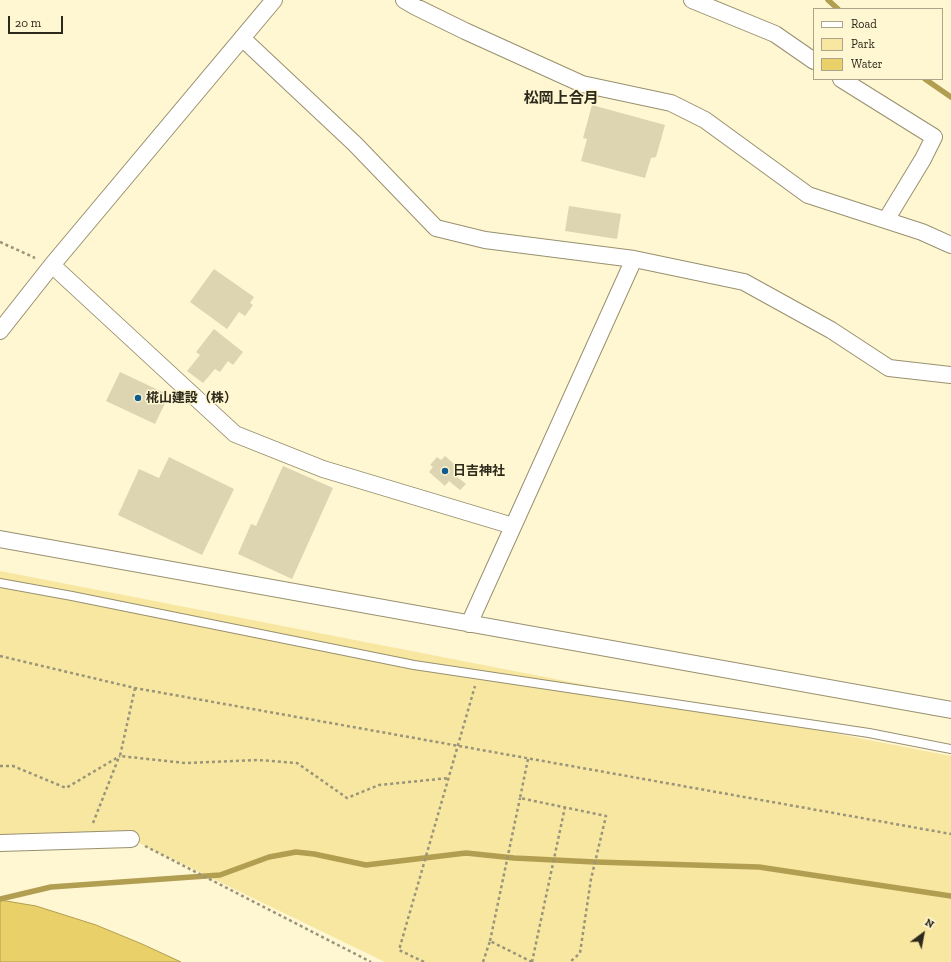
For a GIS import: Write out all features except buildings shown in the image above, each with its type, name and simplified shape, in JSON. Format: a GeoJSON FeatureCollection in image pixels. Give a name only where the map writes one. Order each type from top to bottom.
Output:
{"type":"FeatureCollection","features":[{"type":"Feature","properties":{"kind":"street"},"geometry":{"type":"LineString","coordinates":[[0,332],[52,265],[274,0]]}},
{"type":"Feature","properties":{"kind":"street"},"geometry":{"type":"LineString","coordinates":[[404,0],[465,32],[582,84],[671,103],[705,120],[808,194],[922,232],[951,246]]}},
{"type":"Feature","properties":{"kind":"street"},"geometry":{"type":"LineString","coordinates":[[692,0],[774,34],[813,60]]}},
{"type":"Feature","properties":{"kind":"street"},"geometry":{"type":"LineString","coordinates":[[242,38],[355,144],[436,228],[486,240],[634,259],[744,282],[831,330],[889,368],[951,375]]}},
{"type":"Feature","properties":{"kind":"street"},"geometry":{"type":"LineString","coordinates":[[843,80],[934,137],[924,159],[886,220]]}},
{"type":"Feature","properties":{"kind":"street"},"geometry":{"type":"LineString","coordinates":[[469,624],[634,259]]}},
{"type":"Feature","properties":{"kind":"street"},"geometry":{"type":"LineString","coordinates":[[52,265],[236,434],[323,469],[513,526]]}},
{"type":"Feature","properties":{"kind":"street"},"geometry":{"type":"LineString","coordinates":[[0,539],[951,710]]}},
{"type":"Feature","properties":{"kind":"street"},"geometry":{"type":"LineString","coordinates":[[0,843],[131,839]]}},
{"type":"Feature","properties":{"kind":"lane"},"geometry":{"type":"LineString","coordinates":[[0,583],[72,596],[414,665],[869,733],[951,749]]}},
{"type":"Feature","properties":{"kind":"path"},"geometry":{"type":"LineString","coordinates":[[0,242],[52,265]]}},
{"type":"Feature","properties":{"kind":"path"},"geometry":{"type":"LineString","coordinates":[[0,656],[134,688],[951,834]]}},
{"type":"Feature","properties":{"kind":"path"},"geometry":{"type":"LineString","coordinates":[[424,962],[399,950],[478,674]]}},
{"type":"Feature","properties":{"kind":"path"},"geometry":{"type":"LineString","coordinates":[[86,840],[120,756],[134,688]]}},
{"type":"Feature","properties":{"kind":"path"},"geometry":{"type":"LineString","coordinates":[[0,766],[14,766],[66,788],[120,756],[186,763],[258,760],[297,763],[347,798],[379,784],[449,778]]}},
{"type":"Feature","properties":{"kind":"path"},"geometry":{"type":"LineString","coordinates":[[483,962],[490,941],[528,759]]}},
{"type":"Feature","properties":{"kind":"path"},"geometry":{"type":"LineString","coordinates":[[520,798],[606,816],[591,879],[580,953],[570,962]]}},
{"type":"Feature","properties":{"kind":"path"},"geometry":{"type":"LineString","coordinates":[[490,941],[532,962],[565,808]]}},
{"type":"Feature","properties":{"kind":"path"},"geometry":{"type":"LineString","coordinates":[[131,839],[370,962]]}},
{"type":"Feature","properties":{"kind":"green space"},"geometry":{"type":"Polygon","coordinates":[[[0,571],[951,756],[951,962],[385,962],[131,839],[0,837],[0,571]]]}},
{"type":"Feature","properties":{"kind":"water"},"geometry":{"type":"Polygon","coordinates":[[[0,900],[36,906],[96,925],[181,962],[0,962],[0,900]]]}},
{"type":"Feature","properties":{"kind":"waterway"},"geometry":{"type":"LineString","coordinates":[[828,0],[837,8]]}},
{"type":"Feature","properties":{"kind":"waterway"},"geometry":{"type":"LineString","coordinates":[[926,80],[951,97]]}},
{"type":"Feature","properties":{"kind":"waterway"},"geometry":{"type":"LineString","coordinates":[[0,899],[51,887],[220,875],[269,857],[296,852],[314,854],[366,865],[466,853],[514,858],[595,862],[759,867],[951,896]]}},
{"type":"Feature","properties":{"kind":"place","name":"椛山建設（株）"},"geometry":{"type":"Point","coordinates":[138,398]}},
{"type":"Feature","properties":{"kind":"place","name":"日吉神社"},"geometry":{"type":"Point","coordinates":[445,471]}},
{"type":"Feature","properties":{"kind":"district","name":"松岡上合月"},"geometry":{"type":"Point","coordinates":[561,99]}}]}
